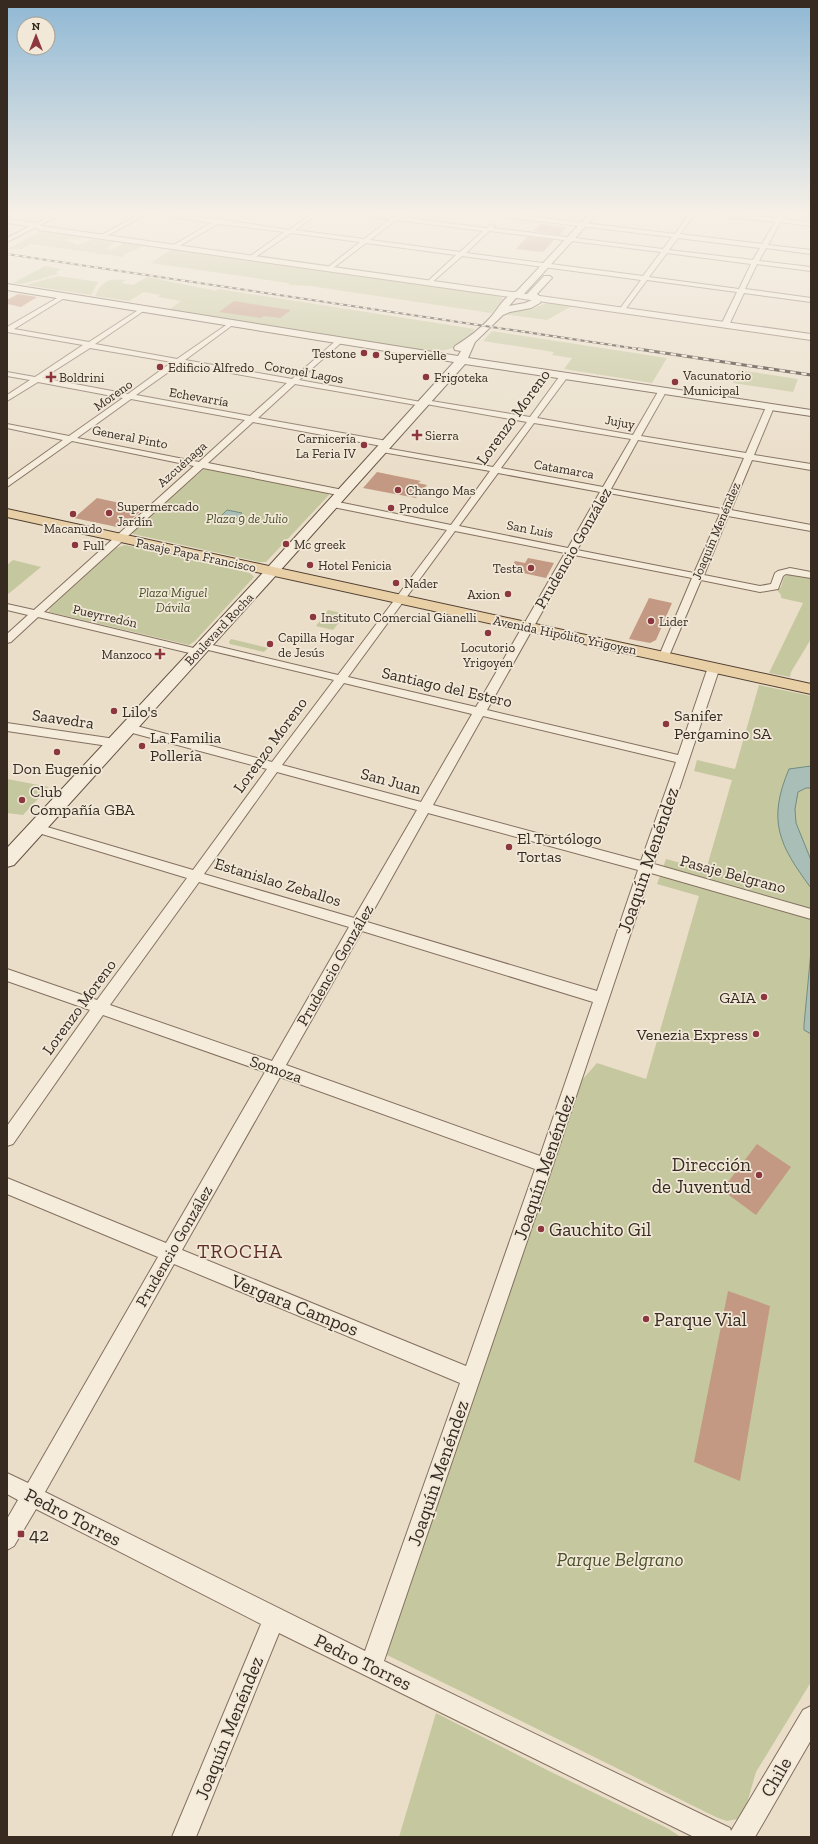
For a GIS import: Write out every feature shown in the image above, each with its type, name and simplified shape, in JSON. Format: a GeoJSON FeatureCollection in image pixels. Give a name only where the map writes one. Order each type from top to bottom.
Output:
{"type":"FeatureCollection","features":[{"type":"Feature","properties":{"kind":"main road"},"geometry":{"type":"LineString","coordinates":[[89,300],[462,360],[811,413]]}},
{"type":"Feature","properties":{"kind":"main road"},"geometry":{"type":"LineString","coordinates":[[446,357],[451,352],[470,342],[509,300]]}},
{"type":"Feature","properties":{"kind":"main road"},"geometry":{"type":"LineString","coordinates":[[499,312],[530,305],[536,300]]}},
{"type":"Feature","properties":{"kind":"main road","name":"Boulevard Rocha"},"geometry":{"type":"LineString","coordinates":[[7,860],[272,572],[424,403],[462,360],[470,342]]}},
{"type":"Feature","properties":{"kind":"main road","name":"Pasaje Papa Francisco"},"geometry":{"type":"LineString","coordinates":[[7,513],[272,572]]}},
{"type":"Feature","properties":{"kind":"main road","name":"Avenida Hipólito Yrigoyen"},"geometry":{"type":"LineString","coordinates":[[272,572],[811,689]]}},
{"type":"Feature","properties":{"kind":"street"},"geometry":{"type":"LineString","coordinates":[[7,330],[57,300]]}},
{"type":"Feature","properties":{"kind":"street"},"geometry":{"type":"LineString","coordinates":[[562,300],[811,335]]}},
{"type":"Feature","properties":{"kind":"street"},"geometry":{"type":"LineString","coordinates":[[623,309],[630,300]]}},
{"type":"Feature","properties":{"kind":"street"},"geometry":{"type":"LineString","coordinates":[[725,323],[737,300]]}},
{"type":"Feature","properties":{"kind":"street"},"geometry":{"type":"LineString","coordinates":[[7,399],[143,309]]}},
{"type":"Feature","properties":{"kind":"street","name":"Moreno"},"geometry":{"type":"LineString","coordinates":[[7,484],[131,397],[232,323]]}},
{"type":"Feature","properties":{"kind":"street","name":"Coronel Lagos"},"geometry":{"type":"LineString","coordinates":[[7,330],[178,362],[424,403]]}},
{"type":"Feature","properties":{"kind":"street","name":"Azcuénaga"},"geometry":{"type":"LineString","coordinates":[[7,640],[339,340]]}},
{"type":"Feature","properties":{"kind":"street","name":"Echevarría"},"geometry":{"type":"LineString","coordinates":[[7,374],[253,419],[385,446]]}},
{"type":"Feature","properties":{"kind":"street","name":"Lorenzo Moreno"},"geometry":{"type":"LineString","coordinates":[[7,1139],[100,1007],[274,768],[401,599],[565,375]]}},
{"type":"Feature","properties":{"kind":"street","name":"Prudencio González"},"geometry":{"type":"LineString","coordinates":[[7,1539],[358,924],[481,712],[663,390]]}},
{"type":"Feature","properties":{"kind":"street","name":"Jujuy"},"geometry":{"type":"LineString","coordinates":[[424,403],[811,467]]}},
{"type":"Feature","properties":{"kind":"street","name":"Joaquín Menéndez"},"geometry":{"type":"LineString","coordinates":[[664,656],[770,407]]}},
{"type":"Feature","properties":{"kind":"street","name":"General Pinto"},"geometry":{"type":"LineString","coordinates":[[7,426],[342,493]]}},
{"type":"Feature","properties":{"kind":"street","name":"Catamarca"},"geometry":{"type":"LineString","coordinates":[[385,446],[496,470],[811,528]]}},
{"type":"Feature","properties":{"kind":"street","name":"San Luis"},"geometry":{"type":"LineString","coordinates":[[333,504],[760,589],[770,589],[776,585],[779,576],[783,572],[811,575]]}},
{"type":"Feature","properties":{"kind":"street","name":"Pueyrredón"},"geometry":{"type":"LineString","coordinates":[[7,607],[201,649]]}},
{"type":"Feature","properties":{"kind":"street","name":"Santiago del Estero"},"geometry":{"type":"LineString","coordinates":[[201,649],[341,678],[682,760]]}},
{"type":"Feature","properties":{"kind":"street","name":"Joaquín Menéndez"},"geometry":{"type":"LineString","coordinates":[[371,1666],[545,1165],[714,667]]}},
{"type":"Feature","properties":{"kind":"street","name":"Saavedra"},"geometry":{"type":"LineString","coordinates":[[7,727],[114,743]]}},
{"type":"Feature","properties":{"kind":"street","name":"San Juan"},"geometry":{"type":"LineString","coordinates":[[128,728],[645,868]]}},
{"type":"Feature","properties":{"kind":"street","name":"Estanislao Zeballos"},"geometry":{"type":"LineString","coordinates":[[37,828],[601,998]]}},
{"type":"Feature","properties":{"kind":"street","name":"Pasaje Belgrano"},"geometry":{"type":"LineString","coordinates":[[645,868],[811,914]]}},
{"type":"Feature","properties":{"kind":"street","name":"Somoza"},"geometry":{"type":"LineString","coordinates":[[7,975],[545,1165]]}},
{"type":"Feature","properties":{"kind":"street","name":"Vergara Campos"},"geometry":{"type":"LineString","coordinates":[[7,1186],[471,1378]]}},
{"type":"Feature","properties":{"kind":"street","name":"Pedro Torres"},"geometry":{"type":"LineString","coordinates":[[7,1483],[274,1619],[715,1836]]}},
{"type":"Feature","properties":{"kind":"street","name":"Joaquín Menéndez"},"geometry":{"type":"LineString","coordinates":[[184,1837],[274,1619]]}},
{"type":"Feature","properties":{"kind":"street","name":"Chile"},"geometry":{"type":"LineString","coordinates":[[741,1837],[811,1718]]}},
{"type":"Feature","properties":{"kind":"green space"},"geometry":{"type":"Polygon","coordinates":[[[176,300],[289,300],[475,329],[454,347],[443,350],[427,351],[169,310],[181,301],[176,300]]]}},
{"type":"Feature","properties":{"kind":"green space"},"geometry":{"type":"Polygon","coordinates":[[[404,300],[504,300],[491,313],[404,300]]]}},
{"type":"Feature","properties":{"kind":"green space"},"geometry":{"type":"Polygon","coordinates":[[[547,303],[572,306],[547,320],[503,314],[506,312],[531,309],[547,303]]]}},
{"type":"Feature","properties":{"kind":"green space"},"geometry":{"type":"Polygon","coordinates":[[[492,331],[667,358],[652,383],[564,369],[572,358],[552,355],[554,352],[483,341],[492,331]]]}},
{"type":"Feature","properties":{"kind":"green space"},"geometry":{"type":"Polygon","coordinates":[[[739,370],[798,379],[793,392],[733,383],[739,370]]]}},
{"type":"Feature","properties":{"kind":"green space","name":"Plaza 9 de Julio"},"geometry":{"type":"Polygon","coordinates":[[[204,469],[326,492],[329,495],[266,562],[259,562],[133,534],[133,531],[204,469]]]}},
{"type":"Feature","properties":{"kind":"green space","name":"Plaza Miguel Dávila"},"geometry":{"type":"Polygon","coordinates":[[[125,545],[250,573],[254,577],[195,641],[189,645],[49,612],[50,608],[116,548],[125,545]]]}},
{"type":"Feature","properties":{"kind":"green space"},"geometry":{"type":"Polygon","coordinates":[[[13,560],[41,567],[7,595],[7,565],[13,560]]]}},
{"type":"Feature","properties":{"kind":"green space"},"geometry":{"type":"Polygon","coordinates":[[[789,574],[811,578],[811,639],[791,672],[790,677],[769,673],[803,603],[781,598],[781,595],[777,590],[781,587],[784,577],[789,574]]]}},
{"type":"Feature","properties":{"kind":"green space"},"geometry":{"type":"Polygon","coordinates":[[[328,610],[346,614],[333,630],[316,626],[328,610]]]}},
{"type":"Feature","properties":{"kind":"green space"},"geometry":{"type":"Polygon","coordinates":[[[231,639],[268,648],[264,652],[230,644],[229,642],[231,639]]]}},
{"type":"Feature","properties":{"kind":"green space","name":"Parque Belgrano"},"geometry":{"type":"Polygon","coordinates":[[[759,685],[811,696],[811,1682],[756,1772],[745,1810],[738,1819],[727,1821],[718,1818],[387,1655],[393,1635],[392,1632],[399,1618],[422,1549],[422,1543],[582,1080],[597,1063],[646,1079],[699,896],[657,884],[666,859],[706,870],[732,780],[694,771],[697,760],[735,769],[759,685]]]}},
{"type":"Feature","properties":{"kind":"green space","name":"Club Compañía GBA"},"geometry":{"type":"Polygon","coordinates":[[[7,779],[49,787],[23,815],[7,813],[7,779]]]}},
{"type":"Feature","properties":{"kind":"green space"},"geometry":{"type":"Polygon","coordinates":[[[436,1713],[549,1771],[667,1828],[681,1837],[399,1837],[436,1713]]]}},
{"type":"Feature","properties":{"kind":"water"},"geometry":{"type":"Polygon","coordinates":[[[227,510],[242,513],[231,524],[216,521],[227,510]]]}},
{"type":"Feature","properties":{"kind":"water"},"geometry":{"type":"Polygon","coordinates":[[[811,766],[811,788],[806,788],[798,792],[795,809],[796,823],[811,860],[811,888],[791,859],[784,845],[778,818],[782,787],[789,769],[811,766]]]}},
{"type":"Feature","properties":{"kind":"water"},"geometry":{"type":"Polygon","coordinates":[[[811,951],[811,1034],[804,1030],[804,1025],[811,951]]]}},
{"type":"Feature","properties":{"kind":"building"},"geometry":{"type":"Polygon","coordinates":[[[7,300],[32,300],[21,307],[7,304],[7,300]]]}},
{"type":"Feature","properties":{"kind":"building"},"geometry":{"type":"Polygon","coordinates":[[[234,301],[291,310],[280,318],[264,316],[261,318],[219,312],[234,301]]]}},
{"type":"Feature","properties":{"kind":"building","name":"Chango Mas"},"geometry":{"type":"Polygon","coordinates":[[[377,472],[421,481],[418,483],[427,485],[416,498],[363,488],[377,472]]]}},
{"type":"Feature","properties":{"kind":"building","name":"Supermercado Jardín"},"geometry":{"type":"Polygon","coordinates":[[[97,498],[144,508],[124,526],[117,527],[74,518],[97,498]]]}},
{"type":"Feature","properties":{"kind":"building","name":"Testa"},"geometry":{"type":"Polygon","coordinates":[[[528,558],[554,563],[546,578],[509,570],[515,561],[525,563],[528,558]]]}},
{"type":"Feature","properties":{"kind":"building","name":"Lider"},"geometry":{"type":"Polygon","coordinates":[[[649,598],[672,603],[656,640],[650,643],[629,639],[649,598]]]}},
{"type":"Feature","properties":{"kind":"building","name":"Dirección de Juventud"},"geometry":{"type":"Polygon","coordinates":[[[757,1144],[791,1167],[756,1215],[722,1190],[757,1144]]]}},
{"type":"Feature","properties":{"kind":"building"},"geometry":{"type":"Polygon","coordinates":[[[728,1291],[770,1306],[740,1481],[694,1462],[728,1291]]]}},
{"type":"Feature","properties":{"kind":"railway"},"geometry":{"type":"LineString","coordinates":[[313,300],[645,350]]}},
{"type":"Feature","properties":{"kind":"railway"},"geometry":{"type":"LineString","coordinates":[[638,349],[811,375]]}},
{"type":"Feature","properties":{"kind":"place","name":"Testone"},"geometry":{"type":"Point","coordinates":[364,353]}},
{"type":"Feature","properties":{"kind":"place","name":"Supervielle"},"geometry":{"type":"Point","coordinates":[376,355]}},
{"type":"Feature","properties":{"kind":"place","name":"Edificio Alfredo"},"geometry":{"type":"Point","coordinates":[160,367]}},
{"type":"Feature","properties":{"kind":"place","name":"Boldrini"},"geometry":{"type":"Point","coordinates":[51,377]}},
{"type":"Feature","properties":{"kind":"place","name":"Frigoteka"},"geometry":{"type":"Point","coordinates":[426,377]}},
{"type":"Feature","properties":{"kind":"place","name":"Vacunatorio Municipal"},"geometry":{"type":"Point","coordinates":[675,382]}},
{"type":"Feature","properties":{"kind":"place","name":"Sierra"},"geometry":{"type":"Point","coordinates":[417,435]}},
{"type":"Feature","properties":{"kind":"place","name":"Carnicería La Feria IV"},"geometry":{"type":"Point","coordinates":[364,445]}},
{"type":"Feature","properties":{"kind":"place","name":"Chango Mas"},"geometry":{"type":"Point","coordinates":[398,490]}},
{"type":"Feature","properties":{"kind":"place","name":"Produlce"},"geometry":{"type":"Point","coordinates":[391,508]}},
{"type":"Feature","properties":{"kind":"place","name":"Supermercado Jardín"},"geometry":{"type":"Point","coordinates":[109,513]}},
{"type":"Feature","properties":{"kind":"place","name":"Macanudo"},"geometry":{"type":"Point","coordinates":[73,514]}},
{"type":"Feature","properties":{"kind":"place","name":"Mc greek"},"geometry":{"type":"Point","coordinates":[286,544]}},
{"type":"Feature","properties":{"kind":"place","name":"Full"},"geometry":{"type":"Point","coordinates":[75,545]}},
{"type":"Feature","properties":{"kind":"place","name":"Hotel Fenicia"},"geometry":{"type":"Point","coordinates":[310,565]}},
{"type":"Feature","properties":{"kind":"place","name":"Testa"},"geometry":{"type":"Point","coordinates":[531,568]}},
{"type":"Feature","properties":{"kind":"place","name":"Nader"},"geometry":{"type":"Point","coordinates":[396,583]}},
{"type":"Feature","properties":{"kind":"place","name":"Axion"},"geometry":{"type":"Point","coordinates":[508,594]}},
{"type":"Feature","properties":{"kind":"place","name":"Instituto Comercial Gianelli"},"geometry":{"type":"Point","coordinates":[313,617]}},
{"type":"Feature","properties":{"kind":"place","name":"Lider"},"geometry":{"type":"Point","coordinates":[651,621]}},
{"type":"Feature","properties":{"kind":"place","name":"Locutorio Yrigoyen"},"geometry":{"type":"Point","coordinates":[488,633]}},
{"type":"Feature","properties":{"kind":"place","name":"Capilla Hogar de Jesús"},"geometry":{"type":"Point","coordinates":[270,644]}},
{"type":"Feature","properties":{"kind":"place","name":"Manzoco"},"geometry":{"type":"Point","coordinates":[160,654]}},
{"type":"Feature","properties":{"kind":"place","name":"Lilo's"},"geometry":{"type":"Point","coordinates":[114,711]}},
{"type":"Feature","properties":{"kind":"place","name":"Sanifer Pergamino SA"},"geometry":{"type":"Point","coordinates":[666,724]}},
{"type":"Feature","properties":{"kind":"place","name":"La Familia Pollería"},"geometry":{"type":"Point","coordinates":[142,746]}},
{"type":"Feature","properties":{"kind":"place","name":"Don Eugenio"},"geometry":{"type":"Point","coordinates":[57,752]}},
{"type":"Feature","properties":{"kind":"place","name":"Club Compañía GBA"},"geometry":{"type":"Point","coordinates":[22,800]}},
{"type":"Feature","properties":{"kind":"place","name":"El Tortólogo Tortas"},"geometry":{"type":"Point","coordinates":[509,847]}},
{"type":"Feature","properties":{"kind":"place","name":"GAIA"},"geometry":{"type":"Point","coordinates":[764,997]}},
{"type":"Feature","properties":{"kind":"place","name":"Venezia Express"},"geometry":{"type":"Point","coordinates":[756,1034]}},
{"type":"Feature","properties":{"kind":"place","name":"Dirección de Juventud"},"geometry":{"type":"Point","coordinates":[759,1175]}},
{"type":"Feature","properties":{"kind":"place","name":"Gauchito Gil"},"geometry":{"type":"Point","coordinates":[541,1229]}},
{"type":"Feature","properties":{"kind":"place","name":"Parque Vial"},"geometry":{"type":"Point","coordinates":[646,1319]}},
{"type":"Feature","properties":{"kind":"place","name":"42"},"geometry":{"type":"Point","coordinates":[21,1534]}},
{"type":"Feature","properties":{"kind":"district","name":"TROCHA"},"geometry":{"type":"Point","coordinates":[240,1251]}}]}
